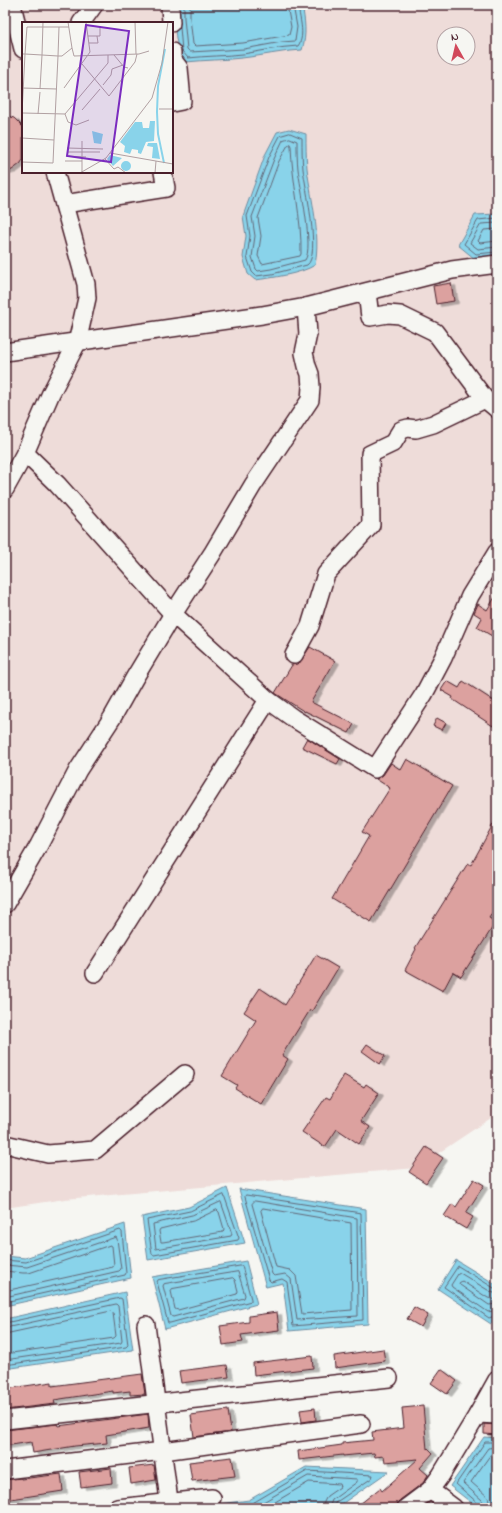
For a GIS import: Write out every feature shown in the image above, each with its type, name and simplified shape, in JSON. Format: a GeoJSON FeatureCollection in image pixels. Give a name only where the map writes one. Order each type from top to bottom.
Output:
{"type":"FeatureCollection","features":[{"type":"Feature","properties":{"kind":"street"},"geometry":{"type":"LineString","coordinates":[[12,5],[22,45]]}},
{"type":"Feature","properties":{"kind":"street"},"geometry":{"type":"LineString","coordinates":[[82,22],[94,5]]}},
{"type":"Feature","properties":{"kind":"street"},"geometry":{"type":"LineString","coordinates":[[170,5],[171,22]]}},
{"type":"Feature","properties":{"kind":"street"},"geometry":{"type":"LineString","coordinates":[[173,60],[179,68],[182,101],[173,103]]}},
{"type":"Feature","properties":{"kind":"street"},"geometry":{"type":"LineString","coordinates":[[5,488],[25,453],[52,393],[77,343],[87,298],[86,284],[55,173]]}},
{"type":"Feature","properties":{"kind":"street"},"geometry":{"type":"LineString","coordinates":[[64,204],[166,188],[163,173]]}},
{"type":"Feature","properties":{"kind":"street"},"geometry":{"type":"LineString","coordinates":[[5,352],[77,343],[262,315],[306,307],[452,270],[497,264]]}},
{"type":"Feature","properties":{"kind":"street"},"geometry":{"type":"LineString","coordinates":[[294,655],[310,626],[326,574],[371,526],[370,454],[393,443],[401,430],[408,428],[416,429],[491,404],[435,332],[400,315],[388,314],[370,317],[367,292]]}},
{"type":"Feature","properties":{"kind":"street"},"geometry":{"type":"LineString","coordinates":[[5,904],[39,845],[78,770],[112,718],[173,614],[212,554],[253,485],[310,400],[310,374],[304,353],[308,334],[306,307]]}},
{"type":"Feature","properties":{"kind":"street"},"geometry":{"type":"LineString","coordinates":[[25,453],[58,484],[173,614],[268,700],[293,718],[375,769],[424,694],[444,658],[470,596],[497,552]]}},
{"type":"Feature","properties":{"kind":"street"},"geometry":{"type":"LineString","coordinates":[[95,973],[268,700]]}},
{"type":"Feature","properties":{"kind":"street"},"geometry":{"type":"LineString","coordinates":[[5,1144],[48,1154],[95,1150],[185,1074]]}},
{"type":"Feature","properties":{"kind":"street"},"geometry":{"type":"LineString","coordinates":[[146,1325],[169,1505]]}},
{"type":"Feature","properties":{"kind":"street"},"geometry":{"type":"LineString","coordinates":[[5,1420],[157,1405],[389,1378]]}},
{"type":"Feature","properties":{"kind":"street"},"geometry":{"type":"LineString","coordinates":[[406,1508],[430,1490],[441,1475],[497,1380]]}},
{"type":"Feature","properties":{"kind":"street"},"geometry":{"type":"LineString","coordinates":[[478,1414],[497,1415]]}},
{"type":"Feature","properties":{"kind":"street"},"geometry":{"type":"LineString","coordinates":[[5,1470],[163,1451],[361,1424]]}},
{"type":"Feature","properties":{"kind":"street"},"geometry":{"type":"LineString","coordinates":[[430,1490],[454,1508]]}},
{"type":"Feature","properties":{"kind":"street"},"geometry":{"type":"LineString","coordinates":[[117,1508],[169,1505],[212,1498]]}},
{"type":"Feature","properties":{"kind":"shaded area"},"geometry":{"type":"Polygon","coordinates":[[[5,5],[497,5],[497,1114],[416,1168],[65,1199],[5,1208],[5,5]]]}},
{"type":"Feature","properties":{"kind":"water"},"geometry":{"type":"Polygon","coordinates":[[[175,5],[302,5],[305,39],[302,50],[242,58],[186,62],[182,57],[177,43],[175,5]]]}},
{"type":"Feature","properties":{"kind":"water"},"geometry":{"type":"Polygon","coordinates":[[[289,129],[306,134],[307,168],[315,216],[317,241],[315,265],[294,273],[255,280],[248,274],[243,257],[246,236],[243,216],[265,155],[277,132],[289,129]]]}},
{"type":"Feature","properties":{"kind":"water"},"geometry":{"type":"Polygon","coordinates":[[[497,214],[497,255],[475,259],[458,245],[475,215],[497,214]]]}},
{"type":"Feature","properties":{"kind":"water"},"geometry":{"type":"Polygon","coordinates":[[[227,1188],[245,1243],[148,1260],[142,1217],[189,1207],[227,1188]]]}},
{"type":"Feature","properties":{"kind":"water"},"geometry":{"type":"Polygon","coordinates":[[[239,1189],[366,1209],[368,1324],[289,1331],[283,1283],[266,1287],[239,1189]]]}},
{"type":"Feature","properties":{"kind":"water"},"geometry":{"type":"Polygon","coordinates":[[[125,1224],[131,1278],[5,1306],[5,1256],[25,1258],[125,1224]]]}},
{"type":"Feature","properties":{"kind":"water"},"geometry":{"type":"Polygon","coordinates":[[[456,1260],[497,1285],[497,1317],[491,1324],[438,1289],[456,1260]]]}},
{"type":"Feature","properties":{"kind":"water"},"geometry":{"type":"Polygon","coordinates":[[[246,1261],[257,1304],[165,1329],[152,1277],[246,1261]]]}},
{"type":"Feature","properties":{"kind":"water"},"geometry":{"type":"Polygon","coordinates":[[[125,1292],[133,1350],[5,1369],[5,1319],[125,1292]]]}},
{"type":"Feature","properties":{"kind":"water"},"geometry":{"type":"Polygon","coordinates":[[[484,1437],[497,1438],[497,1508],[478,1508],[450,1486],[484,1437]]]}},
{"type":"Feature","properties":{"kind":"water"},"geometry":{"type":"Polygon","coordinates":[[[306,1467],[389,1471],[336,1508],[219,1508],[219,1504],[249,1500],[306,1467]]]}},
{"type":"Feature","properties":{"kind":"building"},"geometry":{"type":"Polygon","coordinates":[[[5,115],[14,118],[22,126],[22,161],[12,170],[5,172],[5,115]]]}},
{"type":"Feature","properties":{"kind":"building"},"geometry":{"type":"Polygon","coordinates":[[[451,283],[454,301],[436,304],[433,286],[451,283]]]}},
{"type":"Feature","properties":{"kind":"building"},"geometry":{"type":"Polygon","coordinates":[[[497,594],[497,639],[477,627],[482,618],[474,613],[478,604],[487,610],[497,594]]]}},
{"type":"Feature","properties":{"kind":"building"},"geometry":{"type":"Polygon","coordinates":[[[310,647],[335,661],[311,702],[354,724],[349,733],[305,712],[275,693],[292,665],[299,663],[310,647]]]}},
{"type":"Feature","properties":{"kind":"building"},"geometry":{"type":"Polygon","coordinates":[[[447,681],[459,688],[463,681],[497,703],[497,720],[493,726],[441,690],[447,681]]]}},
{"type":"Feature","properties":{"kind":"building"},"geometry":{"type":"Polygon","coordinates":[[[437,718],[446,723],[442,730],[433,726],[437,718]]]}},
{"type":"Feature","properties":{"kind":"building"},"geometry":{"type":"Polygon","coordinates":[[[307,738],[340,759],[337,764],[302,747],[307,738]]]}},
{"type":"Feature","properties":{"kind":"building"},"geometry":{"type":"Polygon","coordinates":[[[407,759],[452,786],[371,922],[332,899],[369,836],[362,832],[390,788],[376,779],[383,775],[391,763],[401,770],[407,759]]]}},
{"type":"Feature","properties":{"kind":"building"},"geometry":{"type":"Polygon","coordinates":[[[497,817],[497,906],[489,918],[496,922],[461,977],[453,972],[443,991],[405,970],[416,949],[415,948],[468,863],[471,865],[497,817]]]}},
{"type":"Feature","properties":{"kind":"building"},"geometry":{"type":"Polygon","coordinates":[[[316,955],[338,968],[312,1011],[310,1010],[282,1055],[288,1059],[261,1104],[235,1088],[237,1085],[222,1076],[256,1020],[244,1012],[260,988],[285,1005],[316,955]]]}},
{"type":"Feature","properties":{"kind":"building"},"geometry":{"type":"Polygon","coordinates":[[[367,1044],[385,1056],[380,1064],[362,1051],[367,1044]]]}},
{"type":"Feature","properties":{"kind":"building"},"geometry":{"type":"Polygon","coordinates":[[[344,1075],[364,1087],[366,1084],[379,1093],[361,1121],[370,1127],[359,1144],[337,1129],[325,1147],[302,1132],[326,1097],[330,1099],[344,1075]]]}},
{"type":"Feature","properties":{"kind":"building"},"geometry":{"type":"Polygon","coordinates":[[[426,1147],[443,1158],[426,1183],[409,1172],[426,1147]]]}},
{"type":"Feature","properties":{"kind":"building"},"geometry":{"type":"Polygon","coordinates":[[[474,1179],[484,1185],[466,1213],[473,1217],[466,1229],[444,1216],[452,1204],[456,1207],[474,1179]]]}},
{"type":"Feature","properties":{"kind":"building"},"geometry":{"type":"Polygon","coordinates":[[[414,1307],[428,1315],[421,1327],[407,1319],[414,1307]]]}},
{"type":"Feature","properties":{"kind":"building"},"geometry":{"type":"Polygon","coordinates":[[[277,1312],[279,1330],[241,1335],[243,1342],[223,1345],[220,1326],[249,1322],[249,1316],[277,1312]]]}},
{"type":"Feature","properties":{"kind":"building"},"geometry":{"type":"Polygon","coordinates":[[[383,1349],[385,1361],[335,1368],[334,1356],[383,1349]]]}},
{"type":"Feature","properties":{"kind":"building"},"geometry":{"type":"Polygon","coordinates":[[[312,1356],[313,1368],[254,1375],[253,1363],[312,1356]]]}},
{"type":"Feature","properties":{"kind":"building"},"geometry":{"type":"Polygon","coordinates":[[[227,1365],[229,1377],[181,1383],[179,1371],[227,1365]]]}},
{"type":"Feature","properties":{"kind":"building"},"geometry":{"type":"Polygon","coordinates":[[[441,1369],[457,1381],[447,1394],[431,1383],[441,1369]]]}},
{"type":"Feature","properties":{"kind":"building"},"geometry":{"type":"Polygon","coordinates":[[[142,1374],[145,1394],[130,1395],[130,1391],[113,1393],[113,1391],[54,1400],[55,1404],[5,1410],[5,1389],[52,1382],[52,1386],[142,1374]]]}},
{"type":"Feature","properties":{"kind":"building"},"geometry":{"type":"Polygon","coordinates":[[[423,1406],[427,1449],[428,1448],[433,1453],[420,1468],[428,1475],[423,1483],[400,1500],[396,1508],[355,1508],[380,1488],[382,1491],[418,1459],[385,1462],[384,1456],[375,1457],[374,1453],[299,1460],[298,1451],[342,1445],[342,1443],[373,1440],[372,1432],[404,1428],[402,1408],[423,1406]]]}},
{"type":"Feature","properties":{"kind":"building"},"geometry":{"type":"Polygon","coordinates":[[[315,1408],[316,1420],[302,1422],[300,1410],[315,1408]]]}},
{"type":"Feature","properties":{"kind":"building"},"geometry":{"type":"Polygon","coordinates":[[[228,1410],[231,1432],[194,1437],[191,1415],[228,1410]]]}},
{"type":"Feature","properties":{"kind":"building"},"geometry":{"type":"Polygon","coordinates":[[[148,1414],[149,1428],[106,1435],[107,1443],[75,1446],[33,1453],[31,1442],[5,1446],[5,1430],[57,1424],[58,1426],[148,1414]]]}},
{"type":"Feature","properties":{"kind":"building"},"geometry":{"type":"Polygon","coordinates":[[[484,1424],[497,1425],[497,1435],[484,1434],[484,1424]]]}},
{"type":"Feature","properties":{"kind":"building"},"geometry":{"type":"Polygon","coordinates":[[[232,1457],[235,1476],[192,1481],[189,1462],[232,1457]]]}},
{"type":"Feature","properties":{"kind":"building"},"geometry":{"type":"Polygon","coordinates":[[[154,1465],[156,1480],[131,1484],[129,1468],[154,1465]]]}},
{"type":"Feature","properties":{"kind":"building"},"geometry":{"type":"Polygon","coordinates":[[[111,1468],[112,1483],[81,1487],[79,1472],[111,1468]]]}},
{"type":"Feature","properties":{"kind":"building"},"geometry":{"type":"Polygon","coordinates":[[[61,1474],[63,1491],[5,1500],[5,1480],[61,1474]]]}}]}
